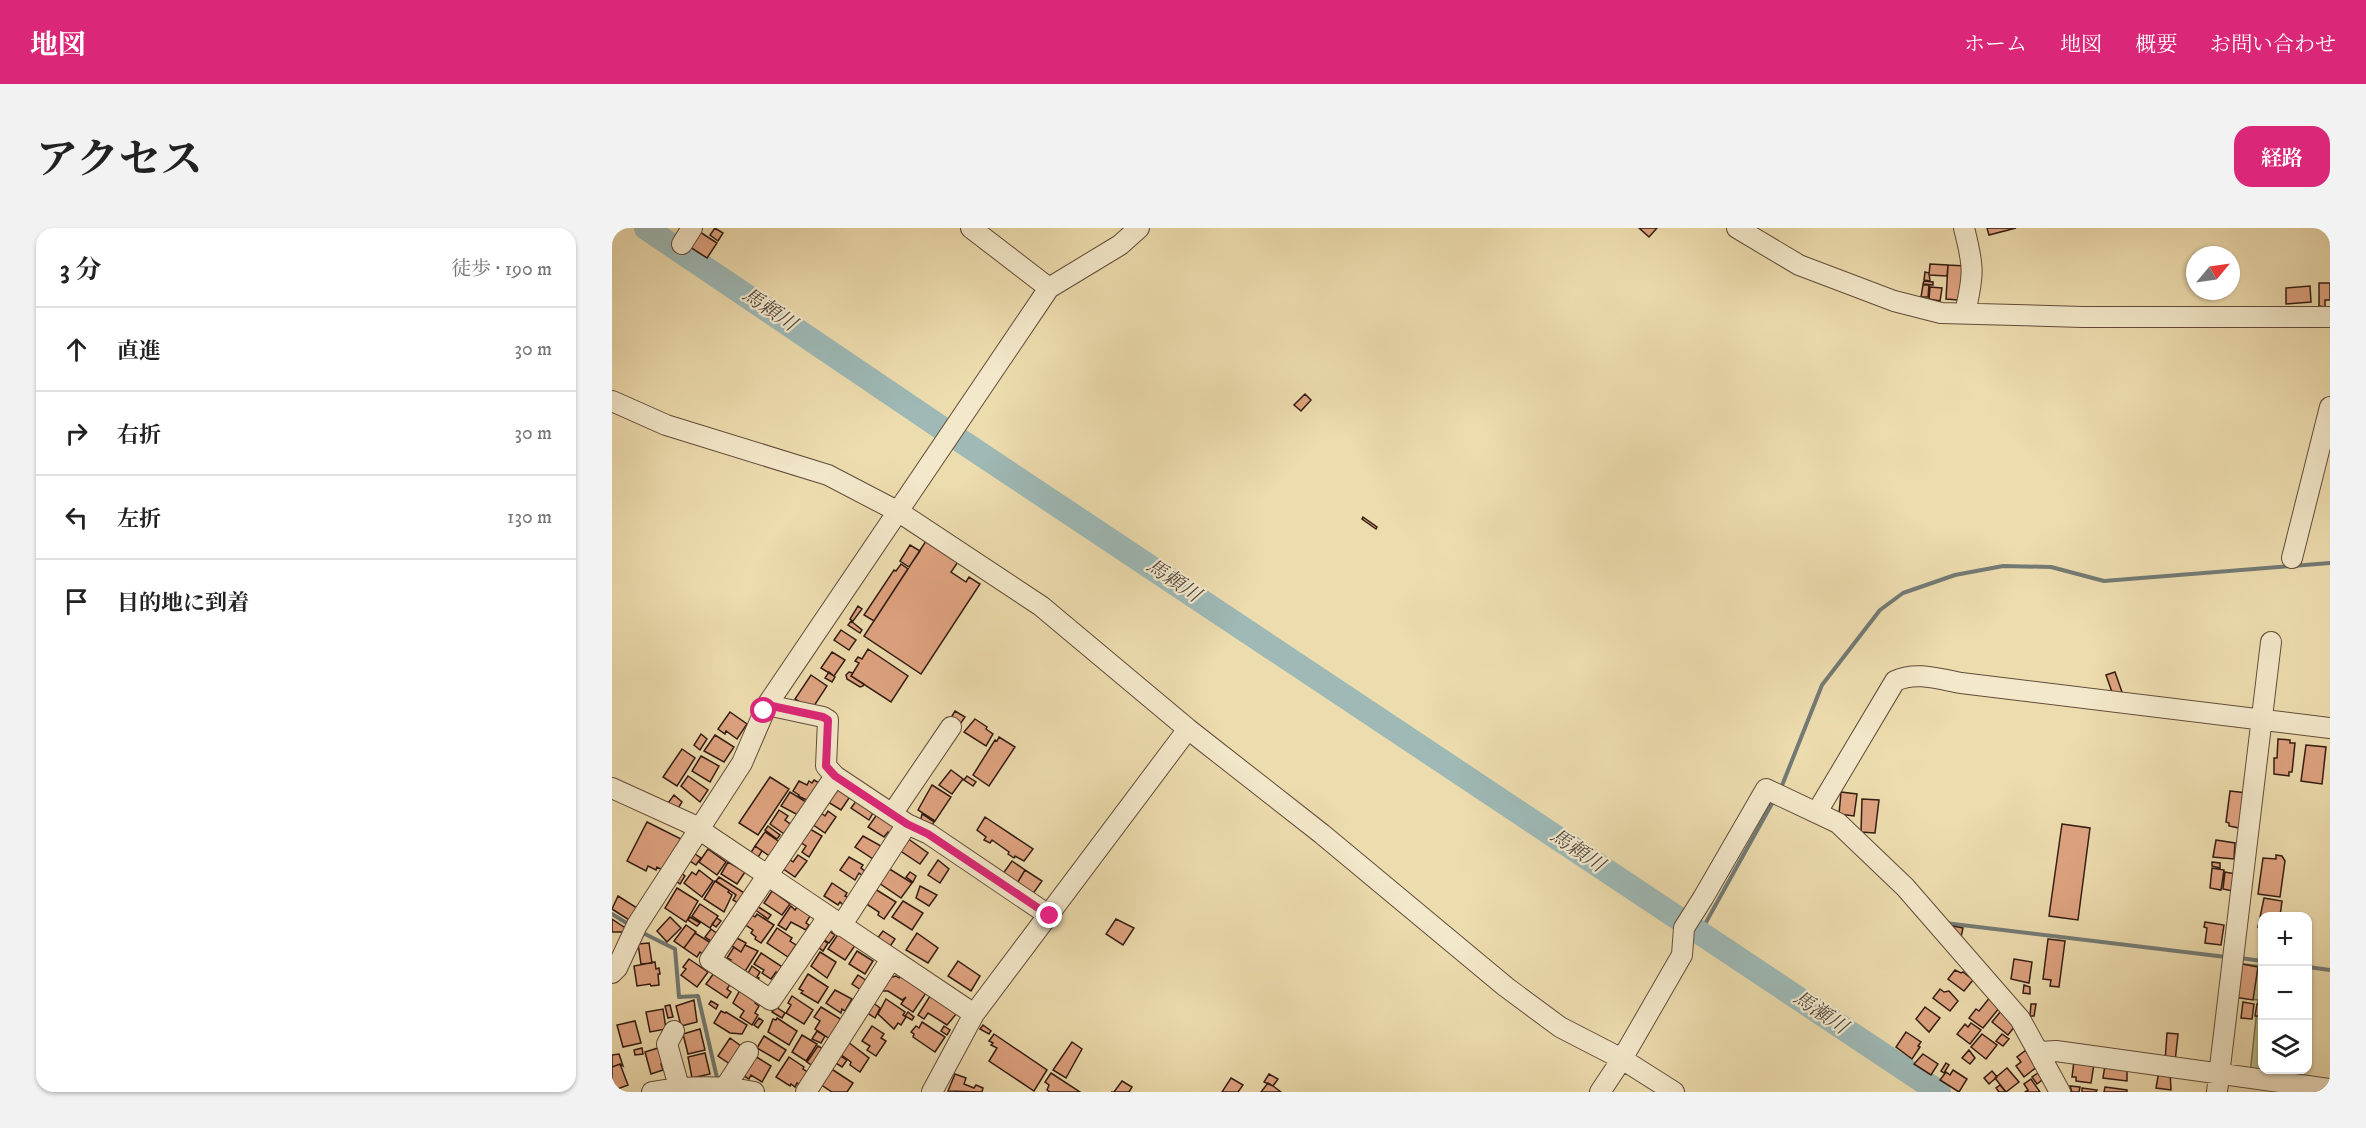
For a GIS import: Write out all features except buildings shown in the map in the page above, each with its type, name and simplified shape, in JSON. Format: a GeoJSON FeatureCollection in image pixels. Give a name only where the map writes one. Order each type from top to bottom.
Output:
{"type":"FeatureCollection","features":[{"type":"Feature","properties":{"kind":"street"},"geometry":{"type":"LineString","coordinates":[[971,228],[1050,288]]}},
{"type":"Feature","properties":{"kind":"street"},"geometry":{"type":"LineString","coordinates":[[1737,228],[1799,265],[1894,301],[1941,313],[2330,317]]}},
{"type":"Feature","properties":{"kind":"street"},"geometry":{"type":"LineString","coordinates":[[1964,228],[1973,264],[1965,313]]}},
{"type":"Feature","properties":{"kind":"street"},"geometry":{"type":"LineString","coordinates":[[612,973],[617,968],[637,925],[742,763],[767,705],[1050,288],[1129,231]]}},
{"type":"Feature","properties":{"kind":"street"},"geometry":{"type":"LineString","coordinates":[[612,401],[666,425],[828,475],[899,512],[1041,606],[1188,729],[1322,834],[1506,987],[1560,1027],[1622,1059],[1674,1092]]}},
{"type":"Feature","properties":{"kind":"street"},"geometry":{"type":"LineString","coordinates":[[2292,558],[2330,407]]}},
{"type":"Feature","properties":{"kind":"street"},"geometry":{"type":"LineString","coordinates":[[2218,1083],[2271,642]]}},
{"type":"Feature","properties":{"kind":"street"},"geometry":{"type":"LineString","coordinates":[[1817,812],[1895,681],[1905,676],[1917,675],[1971,684],[2330,728]]}},
{"type":"Feature","properties":{"kind":"street"},"geometry":{"type":"LineString","coordinates":[[767,705],[828,720],[826,766],[835,776],[900,819],[928,834],[1050,916]]}},
{"type":"Feature","properties":{"kind":"street"},"geometry":{"type":"LineString","coordinates":[[835,776],[711,960],[771,1000],[834,921],[900,819],[951,727]]}},
{"type":"Feature","properties":{"kind":"street"},"geometry":{"type":"LineString","coordinates":[[932,1092],[974,1014],[1050,916],[1188,729]]}},
{"type":"Feature","properties":{"kind":"street"},"geometry":{"type":"LineString","coordinates":[[612,788],[691,824],[974,1014]]}},
{"type":"Feature","properties":{"kind":"street"},"geometry":{"type":"LineString","coordinates":[[1600,1092],[1622,1059],[1682,955],[1684,928],[1766,789],[1838,824],[1912,896],[2020,1019],[2060,1092]]}},
{"type":"Feature","properties":{"kind":"street"},"geometry":{"type":"LineString","coordinates":[[806,1092],[891,959]]}},
{"type":"Feature","properties":{"kind":"street"},"geometry":{"type":"LineString","coordinates":[[674,1031],[668,1044],[679,1087]]}},
{"type":"Feature","properties":{"kind":"street"},"geometry":{"type":"LineString","coordinates":[[718,1087],[748,1052]]}},
{"type":"Feature","properties":{"kind":"street"},"geometry":{"type":"LineString","coordinates":[[2038,1052],[2056,1052],[2218,1083],[2330,1089]]}},
{"type":"Feature","properties":{"kind":"street"},"geometry":{"type":"LineString","coordinates":[[652,1092],[679,1087],[718,1087],[754,1092]]}},
{"type":"Feature","properties":{"kind":"green space"},"geometry":{"type":"Polygon","coordinates":[[[2235,963],[2258,966],[2258,1000],[2231,997],[2235,963]]]}},
{"type":"Feature","properties":{"kind":"green space"},"geometry":{"type":"Polygon","coordinates":[[[2258,1000],[2258,1074],[2292,1074],[2291,1079],[2250,1074],[2258,1000]]]}},
{"type":"Feature","properties":{"kind":"waterway","name":"馬頼川"},"geometry":{"type":"LineString","coordinates":[[646,228],[943,429],[1939,1092]]}},
{"type":"Feature","properties":{"kind":"waterway"},"geometry":{"type":"LineString","coordinates":[[1781,788],[1822,685],[1880,610],[1903,593],[1955,575],[2003,566],[2051,567],[2104,581],[2330,563]]}},
{"type":"Feature","properties":{"kind":"waterway"},"geometry":{"type":"LineString","coordinates":[[1700,933],[1774,800]]}},
{"type":"Feature","properties":{"kind":"waterway"},"geometry":{"type":"LineString","coordinates":[[612,914],[628,924]]}},
{"type":"Feature","properties":{"kind":"waterway"},"geometry":{"type":"LineString","coordinates":[[1945,923],[2226,957]]}},
{"type":"Feature","properties":{"kind":"waterway"},"geometry":{"type":"LineString","coordinates":[[641,932],[675,949],[679,997],[698,996],[718,1082]]}},
{"type":"Feature","properties":{"kind":"waterway"},"geometry":{"type":"LineString","coordinates":[[2240,958],[2258,960]]}},
{"type":"Feature","properties":{"kind":"waterway"},"geometry":{"type":"LineString","coordinates":[[2312,968],[2330,970]]}},
{"type":"Feature","properties":{"kind":"route"},"geometry":{"type":"LineString","coordinates":[[764,711],[767,705],[828,720],[826,766],[835,776],[907,824],[928,834],[1050,916]]}},
{"type":"Feature","properties":{"kind":"water label","name":"馬瀬川"},"geometry":{"type":"Point","coordinates":[1820,1013]}}]}
